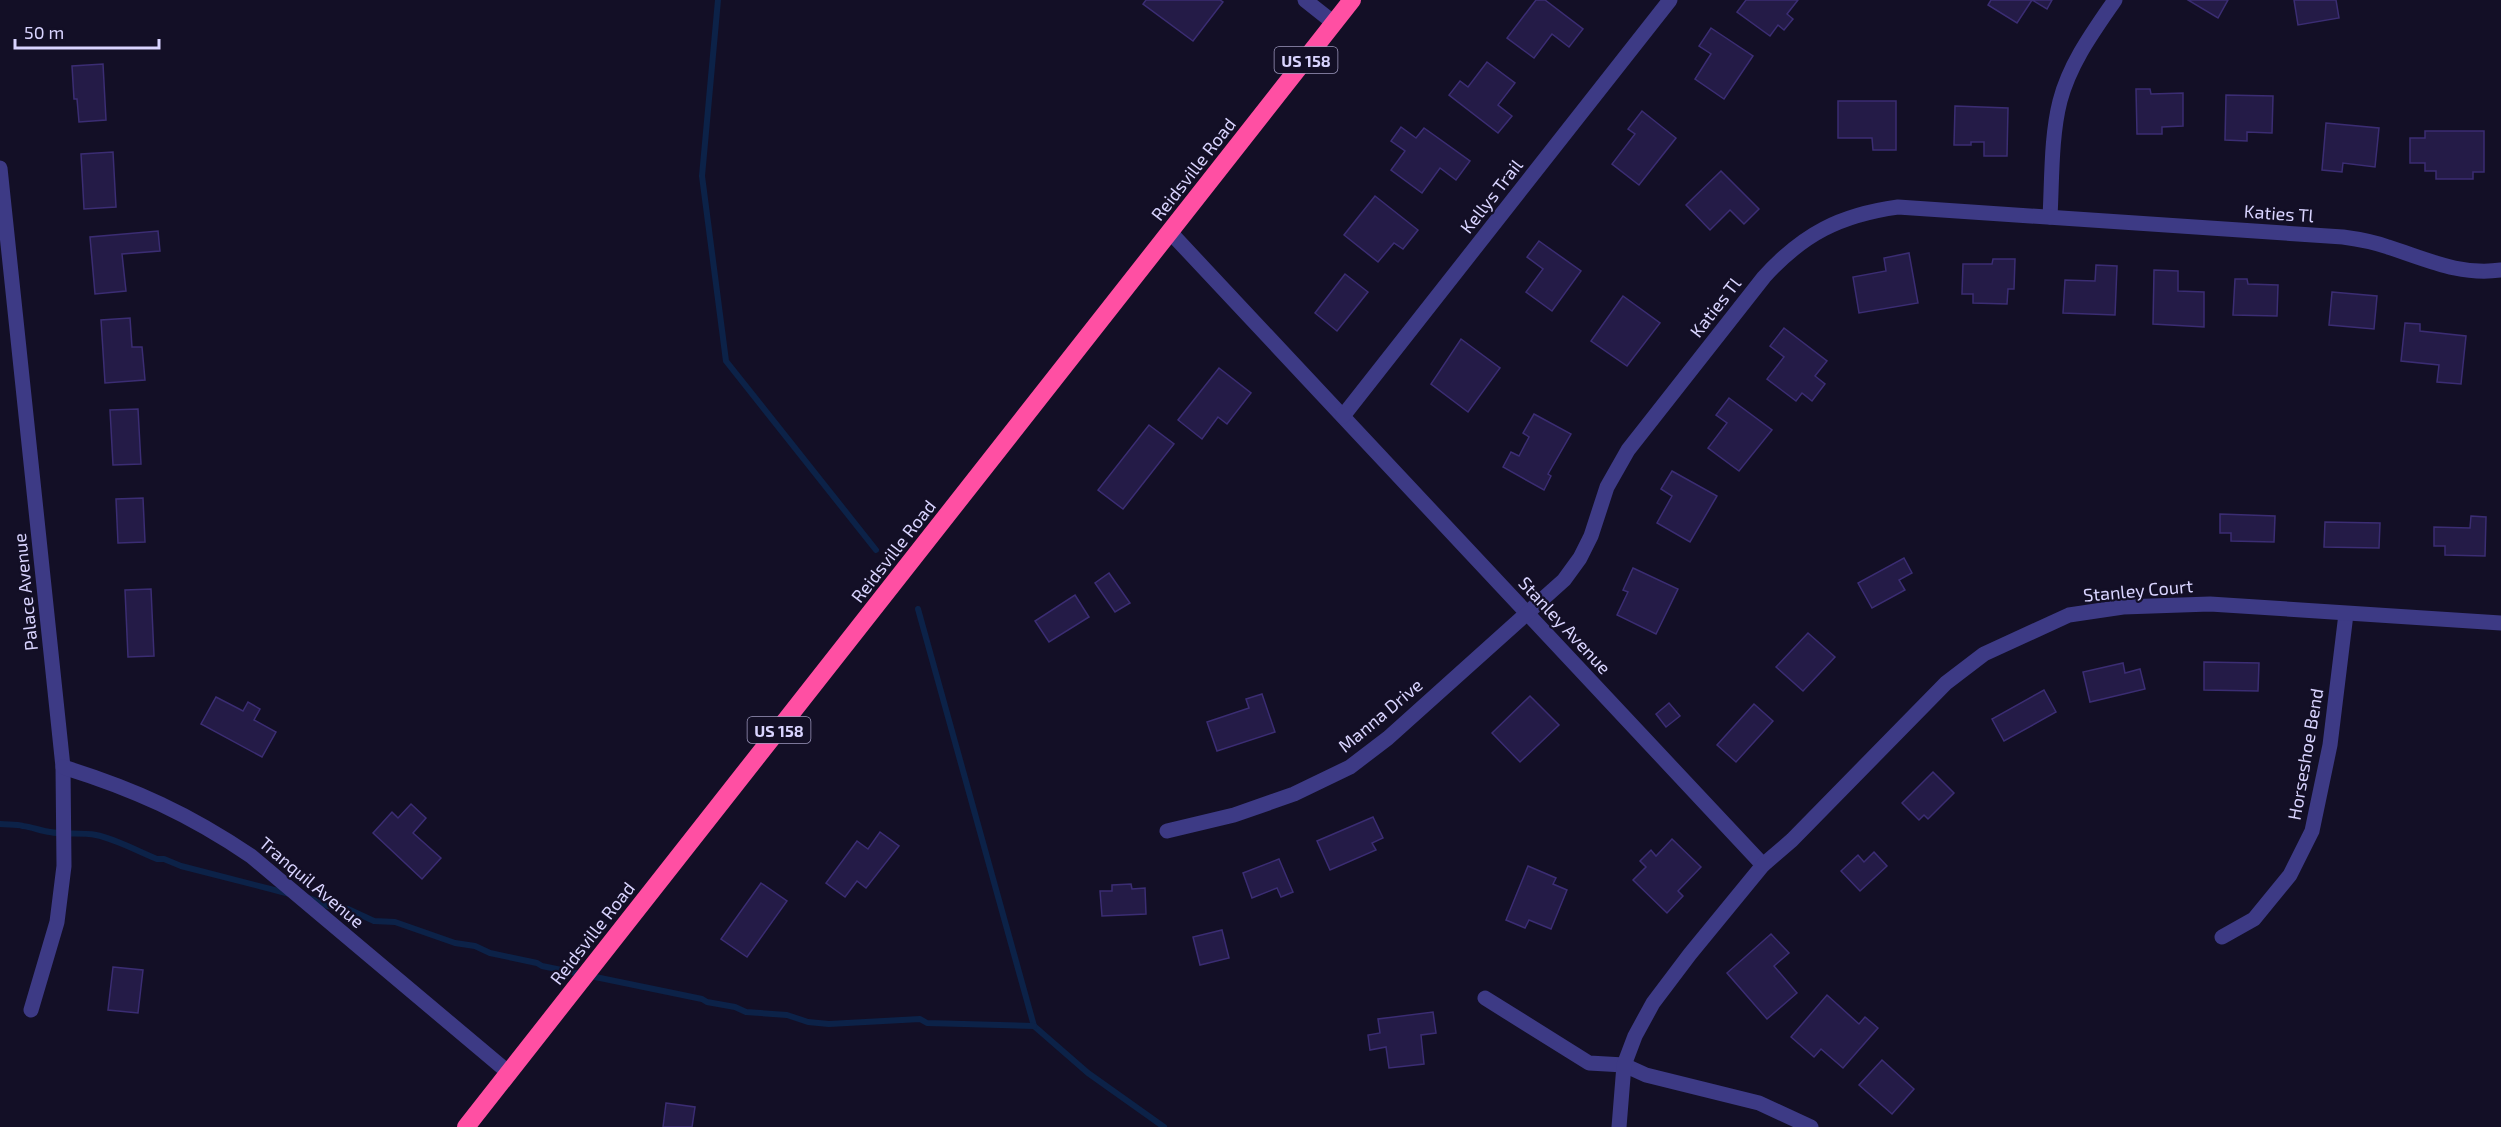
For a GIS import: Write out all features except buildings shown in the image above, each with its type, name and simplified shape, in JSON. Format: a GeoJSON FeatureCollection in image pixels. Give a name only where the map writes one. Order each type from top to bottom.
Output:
{"type":"FeatureCollection","features":[{"type":"Feature","properties":{"kind":"highway","name":"Reidsville Road"},"geometry":{"type":"LineString","coordinates":[[466,1127],[1352,0]]}},
{"type":"Feature","properties":{"kind":"street"},"geometry":{"type":"LineString","coordinates":[[1305,0],[1334,23]]}},
{"type":"Feature","properties":{"kind":"street","name":"Kellys Trail"},"geometry":{"type":"LineString","coordinates":[[1342,416],[1670,0]]}},
{"type":"Feature","properties":{"kind":"street"},"geometry":{"type":"LineString","coordinates":[[2050,217],[2059,103],[2069,74],[2084,45],[2115,0]]}},
{"type":"Feature","properties":{"kind":"street","name":"Palace Avenue"},"geometry":{"type":"LineString","coordinates":[[0,168],[63,767],[64,866],[57,922],[31,1010]]}},
{"type":"Feature","properties":{"kind":"street","name":"Katies Tl"},"geometry":{"type":"LineString","coordinates":[[1526,612],[1564,580],[1580,558],[1591,536],[1607,487],[1628,450],[1764,277],[1802,240],[1848,217],[1898,207],[2343,237],[2389,247],[2453,268],[2501,270]]}},
{"type":"Feature","properties":{"kind":"street","name":"Stanley Avenue"},"geometry":{"type":"LineString","coordinates":[[1170,232],[1763,865]]}},
{"type":"Feature","properties":{"kind":"street","name":"Stanley Court"},"geometry":{"type":"LineString","coordinates":[[1763,865],[1792,840],[1946,682],[1984,654],[2069,615],[2122,607],[2210,604],[2501,623]]}},
{"type":"Feature","properties":{"kind":"street","name":"Manna Drive"},"geometry":{"type":"LineString","coordinates":[[1167,831],[1234,815],[1274,801],[1350,767],[1388,738],[1526,612]]}},
{"type":"Feature","properties":{"kind":"street","name":"Horseshoe Bend"},"geometry":{"type":"LineString","coordinates":[[2222,937],[2254,919],[2290,875],[2312,831],[2330,745],[2346,614]]}},
{"type":"Feature","properties":{"kind":"street","name":"Tranquil Avenue"},"geometry":{"type":"LineString","coordinates":[[63,767],[132,790],[179,811],[213,830],[251,856],[509,1073]]}},
{"type":"Feature","properties":{"kind":"street"},"geometry":{"type":"LineString","coordinates":[[1619,1127],[1624,1065],[1635,1036],[1653,1003],[1763,865]]}},
{"type":"Feature","properties":{"kind":"street"},"geometry":{"type":"LineString","coordinates":[[1485,998],[1589,1063],[1624,1065],[1646,1075],[1759,1102],[1811,1127]]}},
{"type":"Feature","properties":{"kind":"waterway"},"geometry":{"type":"LineString","coordinates":[[718,0],[702,176],[726,361],[876,550]]}},
{"type":"Feature","properties":{"kind":"waterway"},"geometry":{"type":"LineString","coordinates":[[918,609],[1034,1026],[1088,1073],[1164,1127]]}},
{"type":"Feature","properties":{"kind":"waterway"},"geometry":{"type":"LineString","coordinates":[[0,824],[20,825],[55,833],[96,835],[119,842],[157,859],[290,894]]}},
{"type":"Feature","properties":{"kind":"waterway"},"geometry":{"type":"LineString","coordinates":[[309,898],[328,906],[348,909],[374,921],[395,922],[455,943],[475,946],[490,953],[702,999],[746,1012],[787,1015],[808,1022],[829,1024],[920,1019],[927,1023],[1034,1026]]}}]}
